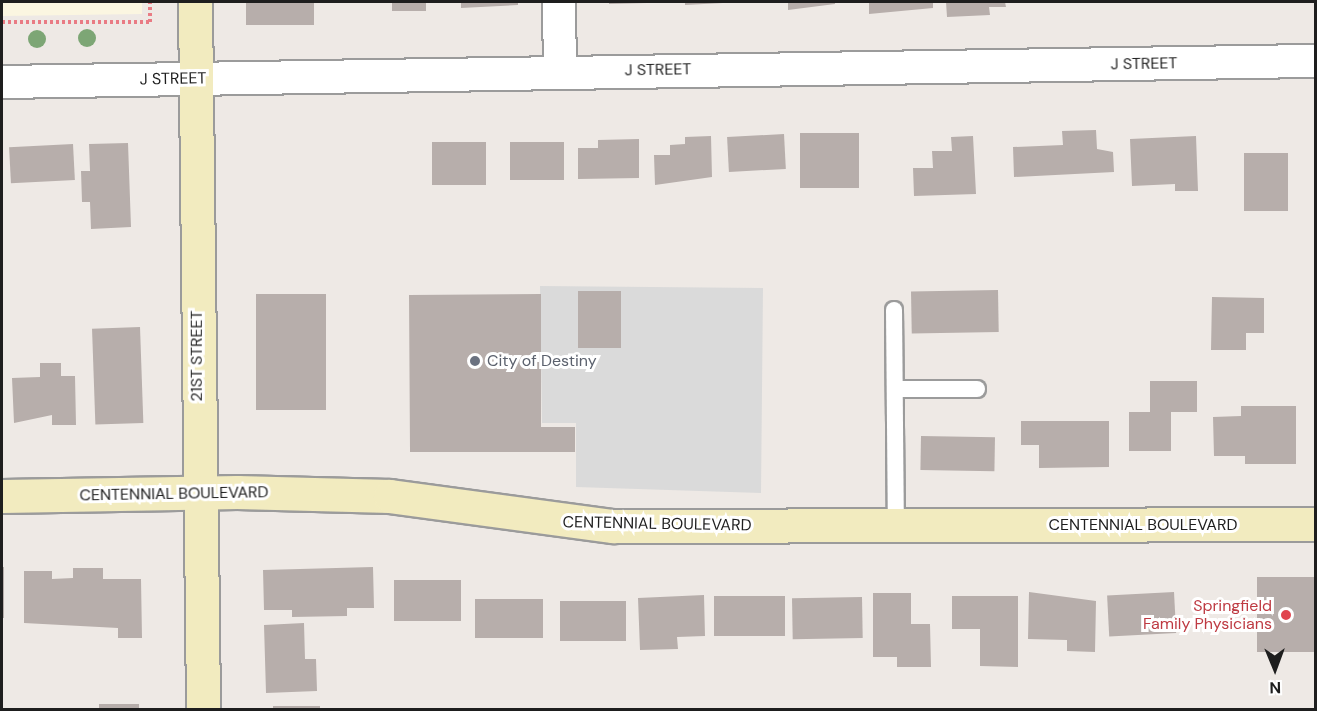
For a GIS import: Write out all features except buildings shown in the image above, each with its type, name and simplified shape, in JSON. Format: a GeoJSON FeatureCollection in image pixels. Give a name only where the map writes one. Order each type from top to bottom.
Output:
{"type":"FeatureCollection","features":[{"type":"Feature","properties":{"kind":"street","name":"21ST STREET"},"geometry":{"type":"LineString","coordinates":[[195,2],[203,710]]}},
{"type":"Feature","properties":{"kind":"street"},"geometry":{"type":"LineString","coordinates":[[559,2],[560,72]]}},
{"type":"Feature","properties":{"kind":"street","name":"J STREET"},"geometry":{"type":"LineString","coordinates":[[2,82],[1316,61]]}},
{"type":"Feature","properties":{"kind":"street","name":"CENTENNIAL BOULEVARD"},"geometry":{"type":"LineString","coordinates":[[2,496],[200,493],[413,498],[613,526],[1316,524]]}},
{"type":"Feature","properties":{"kind":"lane"},"geometry":{"type":"LineString","coordinates":[[894,310],[896,525]]}},
{"type":"Feature","properties":{"kind":"lane"},"geometry":{"type":"LineString","coordinates":[[895,389],[978,388]]}},
{"type":"Feature","properties":{"kind":"path"},"geometry":{"type":"LineString","coordinates":[[2,22],[150,22],[150,2]]}},
{"type":"Feature","properties":{"kind":"shaded area"},"geometry":{"type":"Polygon","coordinates":[[[2,2],[142,2],[142,14],[2,16],[2,2]]]}},
{"type":"Feature","properties":{"kind":"shaded area"},"geometry":{"type":"Polygon","coordinates":[[[540,286],[763,288],[761,493],[576,487],[576,423],[542,423],[540,286]]]}},
{"type":"Feature","properties":{"kind":"place","name":"City of Destiny"},"geometry":{"type":"Point","coordinates":[475,361]}},
{"type":"Feature","properties":{"kind":"place","name":"Springfield Family Physicians"},"geometry":{"type":"Point","coordinates":[1286,615]}}]}
